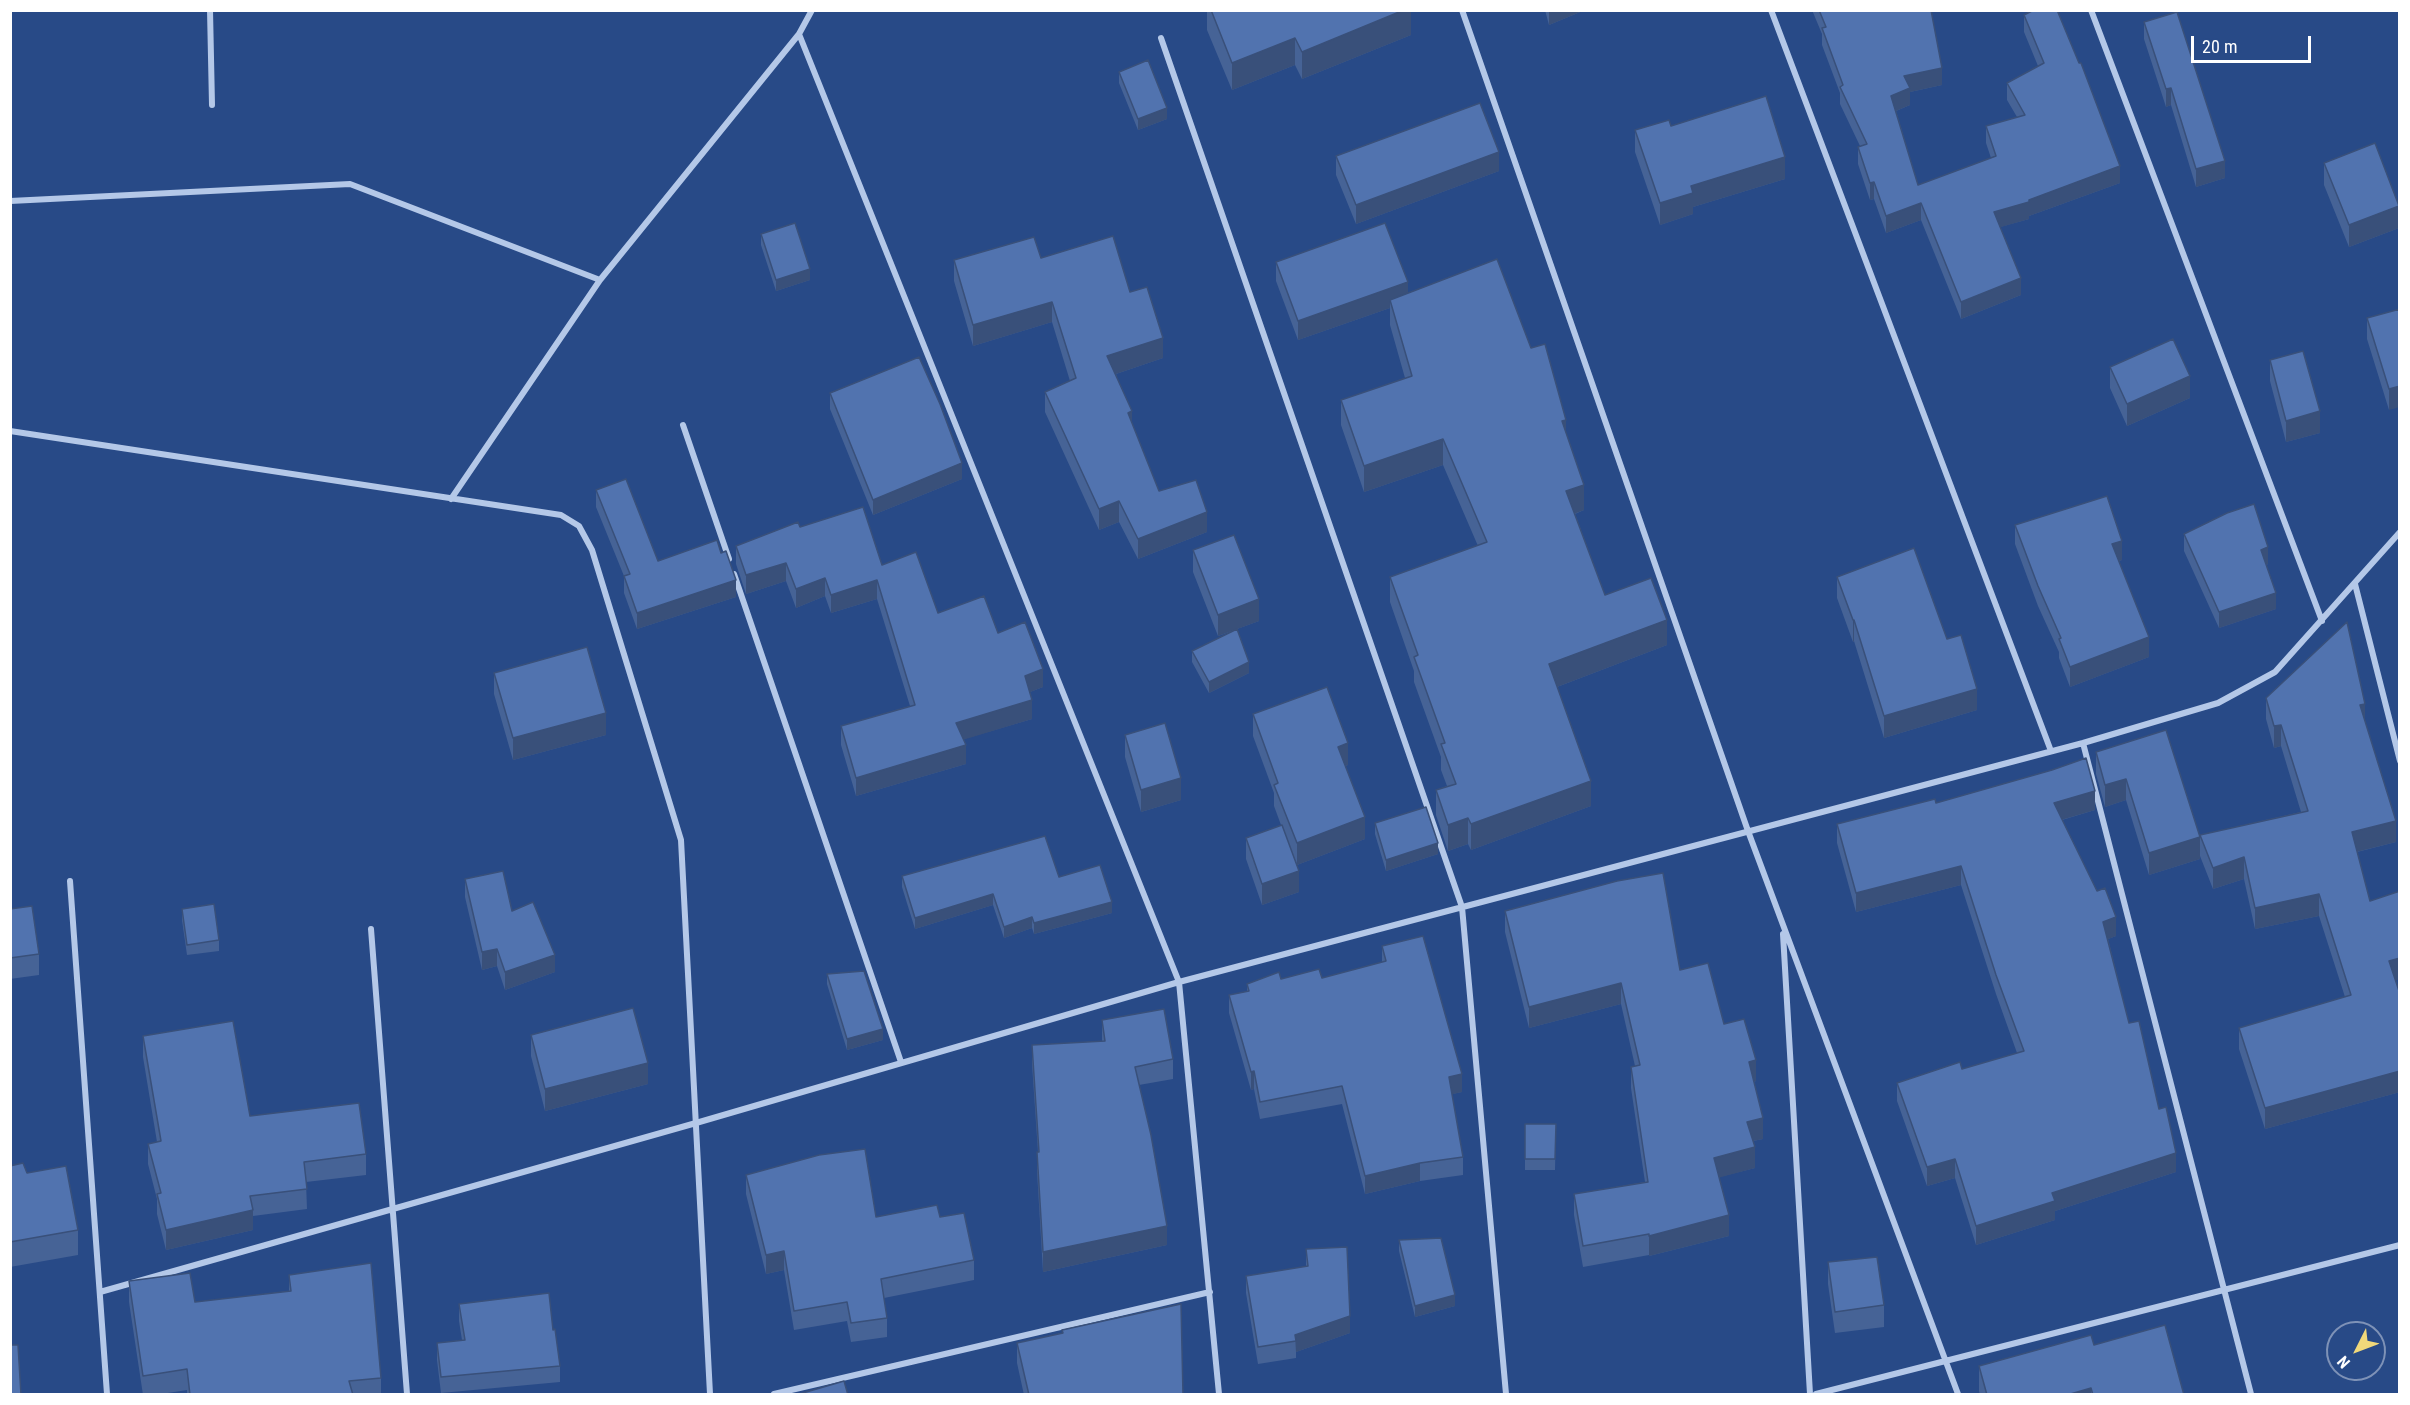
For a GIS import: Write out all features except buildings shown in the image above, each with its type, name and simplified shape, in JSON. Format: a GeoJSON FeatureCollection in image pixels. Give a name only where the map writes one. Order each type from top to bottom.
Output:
{"type":"FeatureCollection","features":[{"type":"Feature","properties":{"kind":"street"},"geometry":{"type":"LineString","coordinates":[[210,10],[212,105]]}},
{"type":"Feature","properties":{"kind":"street"},"geometry":{"type":"LineString","coordinates":[[451,499],[600,280],[799,34],[812,10]]}},
{"type":"Feature","properties":{"kind":"street"},"geometry":{"type":"LineString","coordinates":[[1462,10],[1748,831],[1958,1395]]}},
{"type":"Feature","properties":{"kind":"street"},"geometry":{"type":"LineString","coordinates":[[1771,10],[2051,751]]}},
{"type":"Feature","properties":{"kind":"street"},"geometry":{"type":"LineString","coordinates":[[2091,10],[2322,621]]}},
{"type":"Feature","properties":{"kind":"street"},"geometry":{"type":"LineString","coordinates":[[799,34],[1179,982],[1219,1395]]}},
{"type":"Feature","properties":{"kind":"street"},"geometry":{"type":"LineString","coordinates":[[1161,38],[1462,907],[1506,1395]]}},
{"type":"Feature","properties":{"kind":"street"},"geometry":{"type":"LineString","coordinates":[[10,201],[350,184],[600,280]]}},
{"type":"Feature","properties":{"kind":"street"},"geometry":{"type":"LineString","coordinates":[[683,425],[901,1062]]}},
{"type":"Feature","properties":{"kind":"street"},"geometry":{"type":"LineString","coordinates":[[10,431],[561,515],[579,526],[592,550],[681,840],[710,1395]]}},
{"type":"Feature","properties":{"kind":"street"},"geometry":{"type":"LineString","coordinates":[[99,1292],[696,1124],[1179,982],[2083,743],[2218,702],[2275,672],[2400,532]]}},
{"type":"Feature","properties":{"kind":"street"},"geometry":{"type":"LineString","coordinates":[[2355,584],[2400,760]]}},
{"type":"Feature","properties":{"kind":"street"},"geometry":{"type":"LineString","coordinates":[[2083,743],[2251,1395]]}},
{"type":"Feature","properties":{"kind":"street"},"geometry":{"type":"LineString","coordinates":[[70,880],[107,1395]]}},
{"type":"Feature","properties":{"kind":"street"},"geometry":{"type":"LineString","coordinates":[[1783,926],[1810,1395]]}},
{"type":"Feature","properties":{"kind":"street"},"geometry":{"type":"LineString","coordinates":[[371,929],[407,1395]]}},
{"type":"Feature","properties":{"kind":"street"},"geometry":{"type":"LineString","coordinates":[[1816,1395],[2400,1245]]}},
{"type":"Feature","properties":{"kind":"street"},"geometry":{"type":"LineString","coordinates":[[774,1395],[1210,1292]]}}]}
